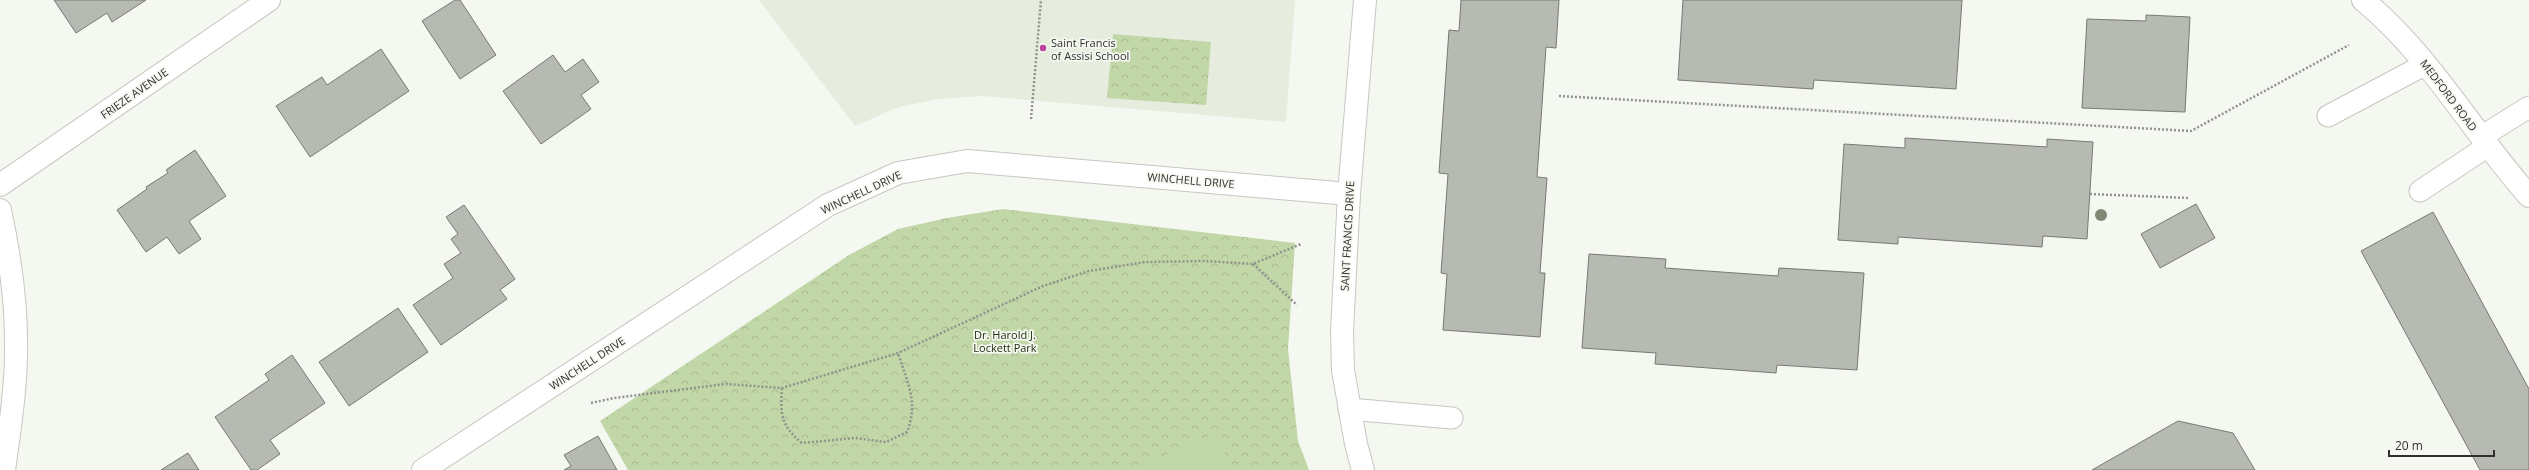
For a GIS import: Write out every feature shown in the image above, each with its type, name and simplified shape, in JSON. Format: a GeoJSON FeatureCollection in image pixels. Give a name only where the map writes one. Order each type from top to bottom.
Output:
{"type":"FeatureCollection","features":[{"type":"Feature","properties":{"kind":"street","name":"FRIEZE AVENUE"},"geometry":{"type":"LineString","coordinates":[[0,185],[268,0]]}},
{"type":"Feature","properties":{"kind":"street","name":"SAINT FRANCIS DRIVE"},"geometry":{"type":"LineString","coordinates":[[1363,470],[1349,409],[1343,370],[1342,332],[1349,194],[1365,0]]}},
{"type":"Feature","properties":{"kind":"street","name":"MEDFORD ROAD"},"geometry":{"type":"LineString","coordinates":[[2363,0],[2388,20],[2426,64],[2484,141],[2529,196]]}},
{"type":"Feature","properties":{"kind":"street","name":"WINCHELL DRIVE"},"geometry":{"type":"LineString","coordinates":[[423,470],[828,205],[898,173],[967,161],[1349,194]]}},
{"type":"Feature","properties":{"kind":"street"},"geometry":{"type":"LineString","coordinates":[[0,210],[8,251],[16,340],[12,414],[4,470]]}},
{"type":"Feature","properties":{"kind":"lane"},"geometry":{"type":"LineString","coordinates":[[2328,116],[2426,64]]}},
{"type":"Feature","properties":{"kind":"lane"},"geometry":{"type":"LineString","coordinates":[[2420,191],[2529,107]]}},
{"type":"Feature","properties":{"kind":"lane"},"geometry":{"type":"LineString","coordinates":[[1349,409],[1452,418]]}},
{"type":"Feature","properties":{"kind":"path"},"geometry":{"type":"LineString","coordinates":[[1031,119],[1041,0]]}},
{"type":"Feature","properties":{"kind":"path"},"geometry":{"type":"LineString","coordinates":[[1559,96],[2191,132],[2349,45]]}},
{"type":"Feature","properties":{"kind":"path"},"geometry":{"type":"LineString","coordinates":[[2090,194],[2189,198]]}},
{"type":"Feature","properties":{"kind":"path"},"geometry":{"type":"LineString","coordinates":[[590,403],[614,398],[726,384],[782,388],[898,353],[1043,286],[1090,271],[1145,262],[1205,260],[1253,264],[1301,244]]}},
{"type":"Feature","properties":{"kind":"path"},"geometry":{"type":"LineString","coordinates":[[1253,264],[1297,305]]}},
{"type":"Feature","properties":{"kind":"path"},"geometry":{"type":"LineString","coordinates":[[782,388],[780,410],[789,432],[802,443],[855,438],[886,442],[907,432],[914,415],[911,394],[898,353]]}},
{"type":"Feature","properties":{"kind":"shaded area","name":"Saint Francis of Assisi School"},"geometry":{"type":"Polygon","coordinates":[[[759,0],[1295,0],[1286,122],[982,96],[939,99],[899,107],[855,126],[759,0]]]}},
{"type":"Feature","properties":{"kind":"green space"},"geometry":{"type":"Polygon","coordinates":[[[1113,34],[1211,42],[1206,105],[1107,98],[1113,34]]]}},
{"type":"Feature","properties":{"kind":"green space","name":"Dr. Harold J. Lockett Park"},"geometry":{"type":"Polygon","coordinates":[[[1003,209],[1295,243],[1288,349],[1298,441],[1309,470],[628,470],[600,421],[849,255],[898,229],[947,218],[1003,209]]]}},
{"type":"Feature","properties":{"kind":"green space"},"geometry":{"type":"Polygon","coordinates":[[[1216,433],[1232,470],[1131,470],[1216,433]]]}},
{"type":"Feature","properties":{"kind":"building"},"geometry":{"type":"Polygon","coordinates":[[[54,0],[146,0],[112,22],[107,13],[76,33],[54,0]]]}},
{"type":"Feature","properties":{"kind":"building"},"geometry":{"type":"Polygon","coordinates":[[[455,0],[460,0],[496,55],[460,79],[422,21],[455,0]]]}},
{"type":"Feature","properties":{"kind":"building"},"geometry":{"type":"Polygon","coordinates":[[[1461,0],[1559,0],[1556,48],[1546,47],[1537,177],[1547,178],[1540,273],[1545,273],[1540,337],[1443,330],[1447,274],[1441,273],[1448,174],[1439,173],[1449,30],[1459,31],[1461,0]]]}},
{"type":"Feature","properties":{"kind":"building"},"geometry":{"type":"Polygon","coordinates":[[[1683,0],[1962,0],[1956,89],[1814,80],[1813,89],[1678,80],[1683,0]]]}},
{"type":"Feature","properties":{"kind":"building"},"geometry":{"type":"Polygon","coordinates":[[[2146,15],[2190,17],[2185,112],[2082,108],[2087,19],[2146,21],[2146,15]]]}},
{"type":"Feature","properties":{"kind":"building"},"geometry":{"type":"Polygon","coordinates":[[[381,49],[409,91],[310,157],[276,106],[322,77],[327,85],[381,49]]]}},
{"type":"Feature","properties":{"kind":"building"},"geometry":{"type":"Polygon","coordinates":[[[553,55],[565,72],[583,59],[599,82],[581,95],[591,109],[541,144],[503,91],[553,55]]]}},
{"type":"Feature","properties":{"kind":"building"},"geometry":{"type":"Polygon","coordinates":[[[1905,138],[2047,147],[2047,139],[2093,142],[2087,239],[2043,236],[2042,247],[1898,237],[1898,244],[1838,240],[1844,144],[1905,148],[1905,138]]]}},
{"type":"Feature","properties":{"kind":"building"},"geometry":{"type":"Polygon","coordinates":[[[195,150],[226,196],[189,221],[201,239],[179,254],[167,237],[146,252],[117,210],[147,189],[146,187],[168,173],[166,170],[195,150]]]}},
{"type":"Feature","properties":{"kind":"building"},"geometry":{"type":"Polygon","coordinates":[[[2196,204],[2215,238],[2160,268],[2141,234],[2196,204]]]}},
{"type":"Feature","properties":{"kind":"building"},"geometry":{"type":"Polygon","coordinates":[[[464,205],[515,279],[500,290],[507,299],[441,345],[413,305],[453,278],[444,264],[461,253],[451,239],[458,234],[446,217],[464,205]]]}},
{"type":"Feature","properties":{"kind":"building"},"geometry":{"type":"Polygon","coordinates":[[[2433,212],[2529,389],[2529,470],[2480,470],[2361,251],[2433,212]]]}},
{"type":"Feature","properties":{"kind":"building"},"geometry":{"type":"Polygon","coordinates":[[[1589,254],[1666,259],[1665,268],[1778,276],[1779,268],[1864,273],[1857,370],[1777,365],[1776,373],[1655,364],[1656,353],[1582,348],[1589,254]]]}},
{"type":"Feature","properties":{"kind":"building"},"geometry":{"type":"Polygon","coordinates":[[[398,308],[428,352],[349,406],[319,362],[398,308]]]}},
{"type":"Feature","properties":{"kind":"building"},"geometry":{"type":"Polygon","coordinates":[[[292,355],[325,403],[270,440],[280,454],[257,470],[251,470],[215,417],[269,380],[265,374],[292,355]]]}},
{"type":"Feature","properties":{"kind":"building"},"geometry":{"type":"Polygon","coordinates":[[[2178,421],[2233,433],[2255,470],[2092,470],[2178,421]]]}},
{"type":"Feature","properties":{"kind":"building"},"geometry":{"type":"Polygon","coordinates":[[[598,436],[617,470],[564,470],[571,466],[564,455],[598,436]]]}},
{"type":"Feature","properties":{"kind":"building"},"geometry":{"type":"Polygon","coordinates":[[[188,453],[199,470],[161,470],[188,453]]]}},
{"type":"Feature","properties":{"kind":"place","name":"Saint Francis of Assisi School"},"geometry":{"type":"Point","coordinates":[1043,48]}}]}
